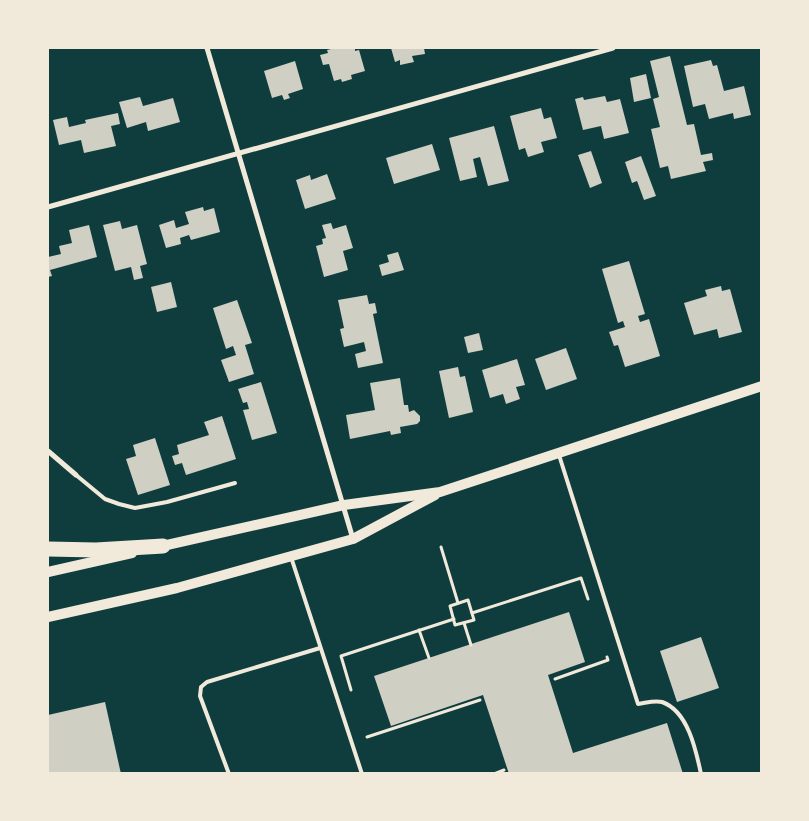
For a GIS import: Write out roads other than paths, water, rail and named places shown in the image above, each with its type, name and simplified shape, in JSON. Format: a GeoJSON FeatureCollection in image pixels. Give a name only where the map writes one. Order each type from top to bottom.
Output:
{"type":"FeatureCollection","features":[{"type":"Feature","properties":{"kind":"highway"},"geometry":{"type":"LineString","coordinates":[[48,549],[96,550],[163,546]]}},
{"type":"Feature","properties":{"kind":"main road"},"geometry":{"type":"LineString","coordinates":[[48,617],[177,588],[353,539],[440,492],[762,386]]}},
{"type":"Feature","properties":{"kind":"main road"},"geometry":{"type":"LineString","coordinates":[[48,572],[344,505],[440,492]]}},
{"type":"Feature","properties":{"kind":"street"},"geometry":{"type":"LineString","coordinates":[[207,48],[353,539]]}},
{"type":"Feature","properties":{"kind":"street"},"geometry":{"type":"LineString","coordinates":[[48,207],[613,48]]}},
{"type":"Feature","properties":{"kind":"street"},"geometry":{"type":"LineString","coordinates":[[48,451],[76,475]]}},
{"type":"Feature","properties":{"kind":"lane"},"geometry":{"type":"LineString","coordinates":[[558,453],[638,704],[652,701],[660,702],[676,711],[690,736],[700,774]]}},
{"type":"Feature","properties":{"kind":"lane"},"geometry":{"type":"LineString","coordinates":[[76,475],[105,499],[134,508],[167,502],[235,483]]}},
{"type":"Feature","properties":{"kind":"lane"},"geometry":{"type":"LineString","coordinates":[[291,557],[362,774]]}},
{"type":"Feature","properties":{"kind":"lane"},"geometry":{"type":"LineString","coordinates":[[229,774],[200,696],[201,687],[207,682],[320,648]]}}]}
